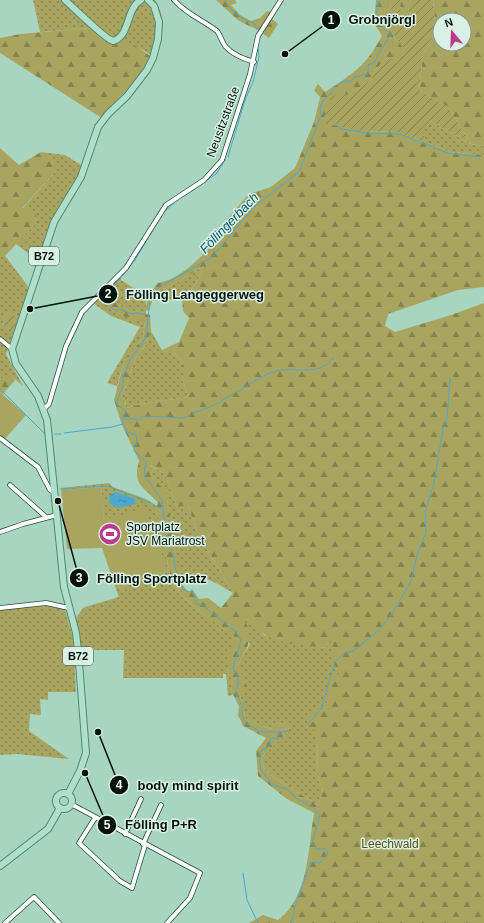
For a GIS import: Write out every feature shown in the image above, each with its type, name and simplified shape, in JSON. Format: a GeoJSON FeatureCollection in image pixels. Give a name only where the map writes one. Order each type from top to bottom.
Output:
{"type":"FeatureCollection","features":[{"type":"Feature","properties":{"kind":"main road"},"geometry":{"type":"LineString","coordinates":[[65,0],[89,21],[104,37],[113,41],[121,36],[133,9],[141,0]]}},
{"type":"Feature","properties":{"kind":"main road","name":"B72"},"geometry":{"type":"LineString","coordinates":[[0,866],[44,832],[54,820],[60,808],[55,802],[56,796],[62,793],[68,794],[80,771],[86,748],[76,633],[64,588],[47,420],[44,409],[36,393],[16,364],[12,349],[54,222],[81,177],[98,126],[127,96],[147,70],[153,58],[159,34],[159,22],[154,6],[148,0]]}},
{"type":"Feature","properties":{"kind":"main road"},"geometry":{"type":"LineString","coordinates":[[60,808],[68,808],[71,804],[72,798],[68,794]]}},
{"type":"Feature","properties":{"kind":"street"},"geometry":{"type":"LineString","coordinates":[[174,0],[182,9],[203,21],[218,33],[225,47],[240,57],[254,62]]}},
{"type":"Feature","properties":{"kind":"street","name":"Neusitzstraße"},"geometry":{"type":"LineString","coordinates":[[44,409],[49,404],[66,346],[82,312],[126,268],[166,205],[204,180],[224,158],[254,62],[256,40],[260,31],[281,0]]}},
{"type":"Feature","properties":{"kind":"street"},"geometry":{"type":"LineString","coordinates":[[0,338],[12,349]]}},
{"type":"Feature","properties":{"kind":"street"},"geometry":{"type":"LineString","coordinates":[[0,438],[38,467],[50,490],[55,493]]}},
{"type":"Feature","properties":{"kind":"street"},"geometry":{"type":"LineString","coordinates":[[10,484],[46,518]]}},
{"type":"Feature","properties":{"kind":"street"},"geometry":{"type":"LineString","coordinates":[[0,532],[57,515]]}},
{"type":"Feature","properties":{"kind":"street"},"geometry":{"type":"LineString","coordinates":[[0,608],[46,603],[69,608]]}},
{"type":"Feature","properties":{"kind":"street"},"geometry":{"type":"LineString","coordinates":[[125,834],[141,799]]}},
{"type":"Feature","properties":{"kind":"street"},"geometry":{"type":"LineString","coordinates":[[71,804],[200,873],[190,898],[167,923]]}},
{"type":"Feature","properties":{"kind":"street"},"geometry":{"type":"LineString","coordinates":[[95,818],[79,843],[120,881],[132,888],[144,844],[161,805]]}},
{"type":"Feature","properties":{"kind":"street"},"geometry":{"type":"LineString","coordinates":[[5,923],[34,897],[59,923]]}},
{"type":"Feature","properties":{"kind":"green space"},"geometry":{"type":"Polygon","coordinates":[[[33,0],[155,0],[159,7],[162,21],[160,42],[156,57],[137,47],[109,41],[91,28],[40,32],[33,0]]]}},
{"type":"Feature","properties":{"kind":"green space"},"geometry":{"type":"Polygon","coordinates":[[[216,0],[235,0],[237,3],[231,5],[240,15],[251,21],[260,18],[267,11],[272,12],[269,16],[278,24],[269,38],[258,30],[239,21],[216,0]]]}},
{"type":"Feature","properties":{"kind":"green space","name":"Leechwald"},"geometry":{"type":"Polygon","coordinates":[[[376,0],[390,0],[391,20],[394,20],[399,29],[394,35],[396,42],[400,41],[405,54],[393,62],[388,57],[374,71],[371,80],[347,96],[343,89],[362,131],[398,132],[450,152],[484,155],[484,287],[458,290],[388,314],[385,326],[395,332],[484,303],[484,923],[249,923],[263,915],[278,920],[288,910],[296,898],[305,871],[314,813],[287,799],[258,776],[256,751],[266,738],[243,726],[238,715],[239,706],[231,691],[233,682],[227,669],[232,640],[235,637],[193,605],[178,592],[174,586],[166,556],[164,538],[159,533],[157,525],[160,523],[156,508],[158,503],[138,481],[137,469],[139,461],[122,425],[114,400],[124,361],[132,348],[134,349],[143,338],[145,322],[125,317],[114,312],[100,297],[120,277],[121,280],[111,289],[108,299],[132,312],[136,310],[150,315],[151,331],[145,347],[136,357],[124,391],[126,408],[188,397],[183,380],[183,362],[175,354],[162,350],[179,342],[189,318],[183,311],[182,299],[196,283],[204,266],[169,287],[162,289],[152,301],[149,311],[146,310],[149,295],[158,283],[173,278],[181,273],[212,246],[215,246],[228,218],[249,194],[271,187],[295,168],[314,122],[320,97],[314,90],[318,84],[325,92],[351,74],[364,62],[376,47],[382,36],[374,23],[376,0]],[[150,465],[152,476],[166,492],[180,577],[185,581],[182,585],[189,592],[192,589],[199,599],[208,598],[221,608],[233,593],[198,534],[188,506],[177,507],[165,474],[150,465]],[[242,617],[249,630],[250,636],[245,653],[238,665],[247,687],[240,694],[246,720],[271,729],[274,723],[288,724],[289,731],[262,757],[263,767],[272,776],[318,805],[323,789],[318,778],[317,734],[306,720],[327,702],[327,675],[342,674],[333,662],[333,637],[325,648],[293,644],[269,637],[242,617]]]}},
{"type":"Feature","properties":{"kind":"green space"},"geometry":{"type":"Polygon","coordinates":[[[390,0],[401,0],[400,5],[404,30],[411,28],[408,9],[411,0],[433,0],[434,12],[432,12],[432,38],[423,55],[419,90],[448,107],[471,144],[430,121],[420,130],[429,144],[398,132],[362,131],[322,123],[331,98],[343,89],[347,96],[371,80],[374,71],[388,57],[393,61],[405,54],[400,41],[396,42],[394,34],[398,29],[394,20],[391,21],[390,0]]]}},
{"type":"Feature","properties":{"kind":"green space"},"geometry":{"type":"Polygon","coordinates":[[[401,0],[411,0],[408,9],[411,28],[403,30],[400,5],[401,0]]]}},
{"type":"Feature","properties":{"kind":"green space"},"geometry":{"type":"Polygon","coordinates":[[[433,0],[484,0],[484,146],[471,144],[448,107],[419,90],[423,55],[432,38],[432,52],[472,52],[472,12],[434,12],[433,0]]]}},
{"type":"Feature","properties":{"kind":"green space"},"geometry":{"type":"Polygon","coordinates":[[[91,28],[101,38],[112,44],[120,40],[138,47],[150,56],[134,81],[100,117],[0,53],[0,38],[20,34],[91,28]]]}},
{"type":"Feature","properties":{"kind":"green space"},"geometry":{"type":"Polygon","coordinates":[[[430,121],[471,144],[484,146],[484,155],[450,152],[429,144],[419,130],[430,121]]]}},
{"type":"Feature","properties":{"kind":"green space"},"geometry":{"type":"Polygon","coordinates":[[[0,148],[19,165],[41,152],[58,169],[22,208],[37,213],[34,225],[5,256],[0,249],[0,148]]]}},
{"type":"Feature","properties":{"kind":"green space"},"geometry":{"type":"Polygon","coordinates":[[[41,152],[65,155],[83,166],[75,185],[53,217],[47,233],[40,262],[16,244],[34,225],[37,213],[22,209],[57,170],[41,152]]]}},
{"type":"Feature","properties":{"kind":"green space"},"geometry":{"type":"Polygon","coordinates":[[[0,249],[27,285],[29,291],[19,318],[8,312],[2,324],[14,331],[6,354],[23,386],[9,374],[0,379],[0,249]]]}},
{"type":"Feature","properties":{"kind":"green space"},"geometry":{"type":"Polygon","coordinates":[[[204,266],[196,283],[182,299],[152,301],[162,289],[169,287],[204,266]]]}},
{"type":"Feature","properties":{"kind":"green space"},"geometry":{"type":"Polygon","coordinates":[[[121,280],[148,297],[146,302],[146,314],[136,310],[132,312],[108,299],[111,289],[121,280]]]}},
{"type":"Feature","properties":{"kind":"green space"},"geometry":{"type":"Polygon","coordinates":[[[100,297],[109,308],[114,311],[125,316],[145,321],[143,338],[124,361],[117,386],[107,383],[140,327],[111,316],[93,303],[100,297]]]}},
{"type":"Feature","properties":{"kind":"green space"},"geometry":{"type":"Polygon","coordinates":[[[8,312],[19,318],[14,331],[2,324],[8,312]]]}},
{"type":"Feature","properties":{"kind":"green space"},"geometry":{"type":"Polygon","coordinates":[[[151,331],[162,350],[175,354],[183,362],[183,380],[188,397],[126,408],[124,391],[136,357],[145,347],[151,331]]]}},
{"type":"Feature","properties":{"kind":"green space"},"geometry":{"type":"Polygon","coordinates":[[[9,373],[15,380],[3,394],[0,392],[0,379],[4,378],[9,373]]]}},
{"type":"Feature","properties":{"kind":"green space"},"geometry":{"type":"Polygon","coordinates":[[[0,392],[26,415],[4,440],[0,436],[0,392]]]}},
{"type":"Feature","properties":{"kind":"green space"},"geometry":{"type":"Polygon","coordinates":[[[149,465],[165,474],[177,507],[188,506],[198,534],[233,593],[208,579],[186,574],[179,575],[166,493],[152,476],[149,465]]]}},
{"type":"Feature","properties":{"kind":"green space"},"geometry":{"type":"Polygon","coordinates":[[[109,483],[113,487],[146,499],[157,506],[156,508],[160,523],[157,526],[159,533],[164,537],[166,556],[174,586],[178,592],[193,605],[236,637],[227,669],[233,682],[231,691],[233,695],[228,696],[226,674],[223,674],[223,678],[123,678],[124,650],[82,650],[76,618],[83,608],[119,597],[116,589],[168,571],[104,520],[101,487],[61,490],[60,488],[109,483]]]}},
{"type":"Feature","properties":{"kind":"green space","name":"Sportplatz JSV Mariatrost"},"geometry":{"type":"Polygon","coordinates":[[[101,487],[104,520],[145,508],[168,571],[116,589],[102,548],[67,549],[61,490],[101,487]]]}},
{"type":"Feature","properties":{"kind":"green space"},"geometry":{"type":"Polygon","coordinates":[[[48,601],[64,606],[73,638],[76,692],[48,692],[48,700],[40,699],[41,715],[30,714],[29,731],[69,759],[17,754],[0,755],[0,606],[48,601]]]}},
{"type":"Feature","properties":{"kind":"green space"},"geometry":{"type":"Polygon","coordinates":[[[241,616],[257,625],[264,635],[325,648],[333,636],[342,674],[327,702],[317,734],[318,778],[323,789],[318,805],[272,776],[263,767],[262,757],[289,731],[288,724],[274,723],[271,729],[246,720],[240,694],[238,665],[250,644],[241,616]]]}},
{"type":"Feature","properties":{"kind":"water"},"geometry":{"type":"Polygon","coordinates":[[[115,492],[134,498],[136,504],[118,508],[109,503],[109,496],[115,492]]]}},
{"type":"Feature","properties":{"kind":"waterway"},"geometry":{"type":"LineString","coordinates":[[225,0],[233,12],[254,23],[258,30]]}},
{"type":"Feature","properties":{"kind":"waterway","name":"Föllingerbach"},"geometry":{"type":"LineString","coordinates":[[292,923],[295,906],[311,862],[320,863],[328,854],[326,849],[317,849],[312,843],[320,815],[313,807],[297,799],[287,789],[273,785],[261,770],[259,756],[262,750],[269,746],[271,738],[278,739],[280,732],[262,732],[245,723],[242,714],[243,707],[235,692],[238,686],[238,680],[233,669],[241,640],[235,631],[202,605],[197,604],[192,592],[188,592],[181,587],[166,530],[162,500],[144,475],[146,462],[134,451],[137,441],[136,435],[127,432],[122,420],[126,411],[117,405],[117,401],[123,383],[122,374],[125,373],[130,359],[146,337],[150,300],[159,287],[211,258],[256,205],[299,172],[321,115],[320,108],[323,100],[341,82],[351,81],[355,77],[368,74],[368,65],[375,62],[391,34],[374,20],[380,0]]}},
{"type":"Feature","properties":{"kind":"waterway"},"geometry":{"type":"LineString","coordinates":[[228,157],[245,100],[253,82],[259,57],[258,47]]}},
{"type":"Feature","properties":{"kind":"waterway"},"geometry":{"type":"LineString","coordinates":[[334,123],[341,129],[369,133],[400,134],[448,153],[480,157]]}},
{"type":"Feature","properties":{"kind":"waterway"},"geometry":{"type":"LineString","coordinates":[[190,192],[216,174],[224,162]]}},
{"type":"Feature","properties":{"kind":"waterway"},"geometry":{"type":"LineString","coordinates":[[164,212],[175,202]]}},
{"type":"Feature","properties":{"kind":"waterway"},"geometry":{"type":"LineString","coordinates":[[122,276],[135,260],[153,230]]}},
{"type":"Feature","properties":{"kind":"waterway"},"geometry":{"type":"LineString","coordinates":[[109,290],[121,278]]}},
{"type":"Feature","properties":{"kind":"waterway"},"geometry":{"type":"LineString","coordinates":[[107,292],[107,305],[116,311],[120,309],[131,314],[137,313],[148,315]]}},
{"type":"Feature","properties":{"kind":"waterway"},"geometry":{"type":"LineString","coordinates":[[238,392],[256,380],[276,371],[313,370],[320,368],[334,358]]}},
{"type":"Feature","properties":{"kind":"waterway"},"geometry":{"type":"LineString","coordinates":[[344,653],[353,651],[378,631],[392,614],[411,581],[417,555],[426,532],[425,512],[434,483],[443,429],[447,419],[450,378]]}},
{"type":"Feature","properties":{"kind":"waterway"},"geometry":{"type":"LineString","coordinates":[[0,389],[45,434]]}},
{"type":"Feature","properties":{"kind":"waterway"},"geometry":{"type":"LineString","coordinates":[[193,413],[210,407],[235,393]]}},
{"type":"Feature","properties":{"kind":"waterway"},"geometry":{"type":"LineString","coordinates":[[123,420],[129,418],[138,420],[143,416],[184,418],[190,415]]}},
{"type":"Feature","properties":{"kind":"waterway"},"geometry":{"type":"LineString","coordinates":[[64,433],[112,427],[123,424]]}},
{"type":"Feature","properties":{"kind":"waterway"},"geometry":{"type":"LineString","coordinates":[[55,434],[61,434]]}},
{"type":"Feature","properties":{"kind":"waterway"},"geometry":{"type":"LineString","coordinates":[[62,489],[107,486],[151,503]]}},
{"type":"Feature","properties":{"kind":"waterway"},"geometry":{"type":"LineString","coordinates":[[152,504],[163,510]]}},
{"type":"Feature","properties":{"kind":"waterway"},"geometry":{"type":"LineString","coordinates":[[308,724],[321,709],[335,662],[341,656]]}},
{"type":"Feature","properties":{"kind":"waterway"},"geometry":{"type":"LineString","coordinates":[[280,732],[289,731]]}},
{"type":"Feature","properties":{"kind":"waterway"},"geometry":{"type":"LineString","coordinates":[[243,873],[247,900],[258,923]]}},
{"type":"Feature","properties":{"kind":"place","name":"Grobnjörgl"},"geometry":{"type":"Point","coordinates":[285,54]}},
{"type":"Feature","properties":{"kind":"place","name":"Fölling Langeggerweg"},"geometry":{"type":"Point","coordinates":[30,309]}},
{"type":"Feature","properties":{"kind":"place","name":"Fölling Sportplatz"},"geometry":{"type":"Point","coordinates":[58,501]}},
{"type":"Feature","properties":{"kind":"place","name":"Sportplatz JSV Mariatrost"},"geometry":{"type":"Point","coordinates":[110,534]}},
{"type":"Feature","properties":{"kind":"place","name":"body mind spirit"},"geometry":{"type":"Point","coordinates":[98,732]}},
{"type":"Feature","properties":{"kind":"place","name":"Fölling P+R"},"geometry":{"type":"Point","coordinates":[85,773]}}]}
